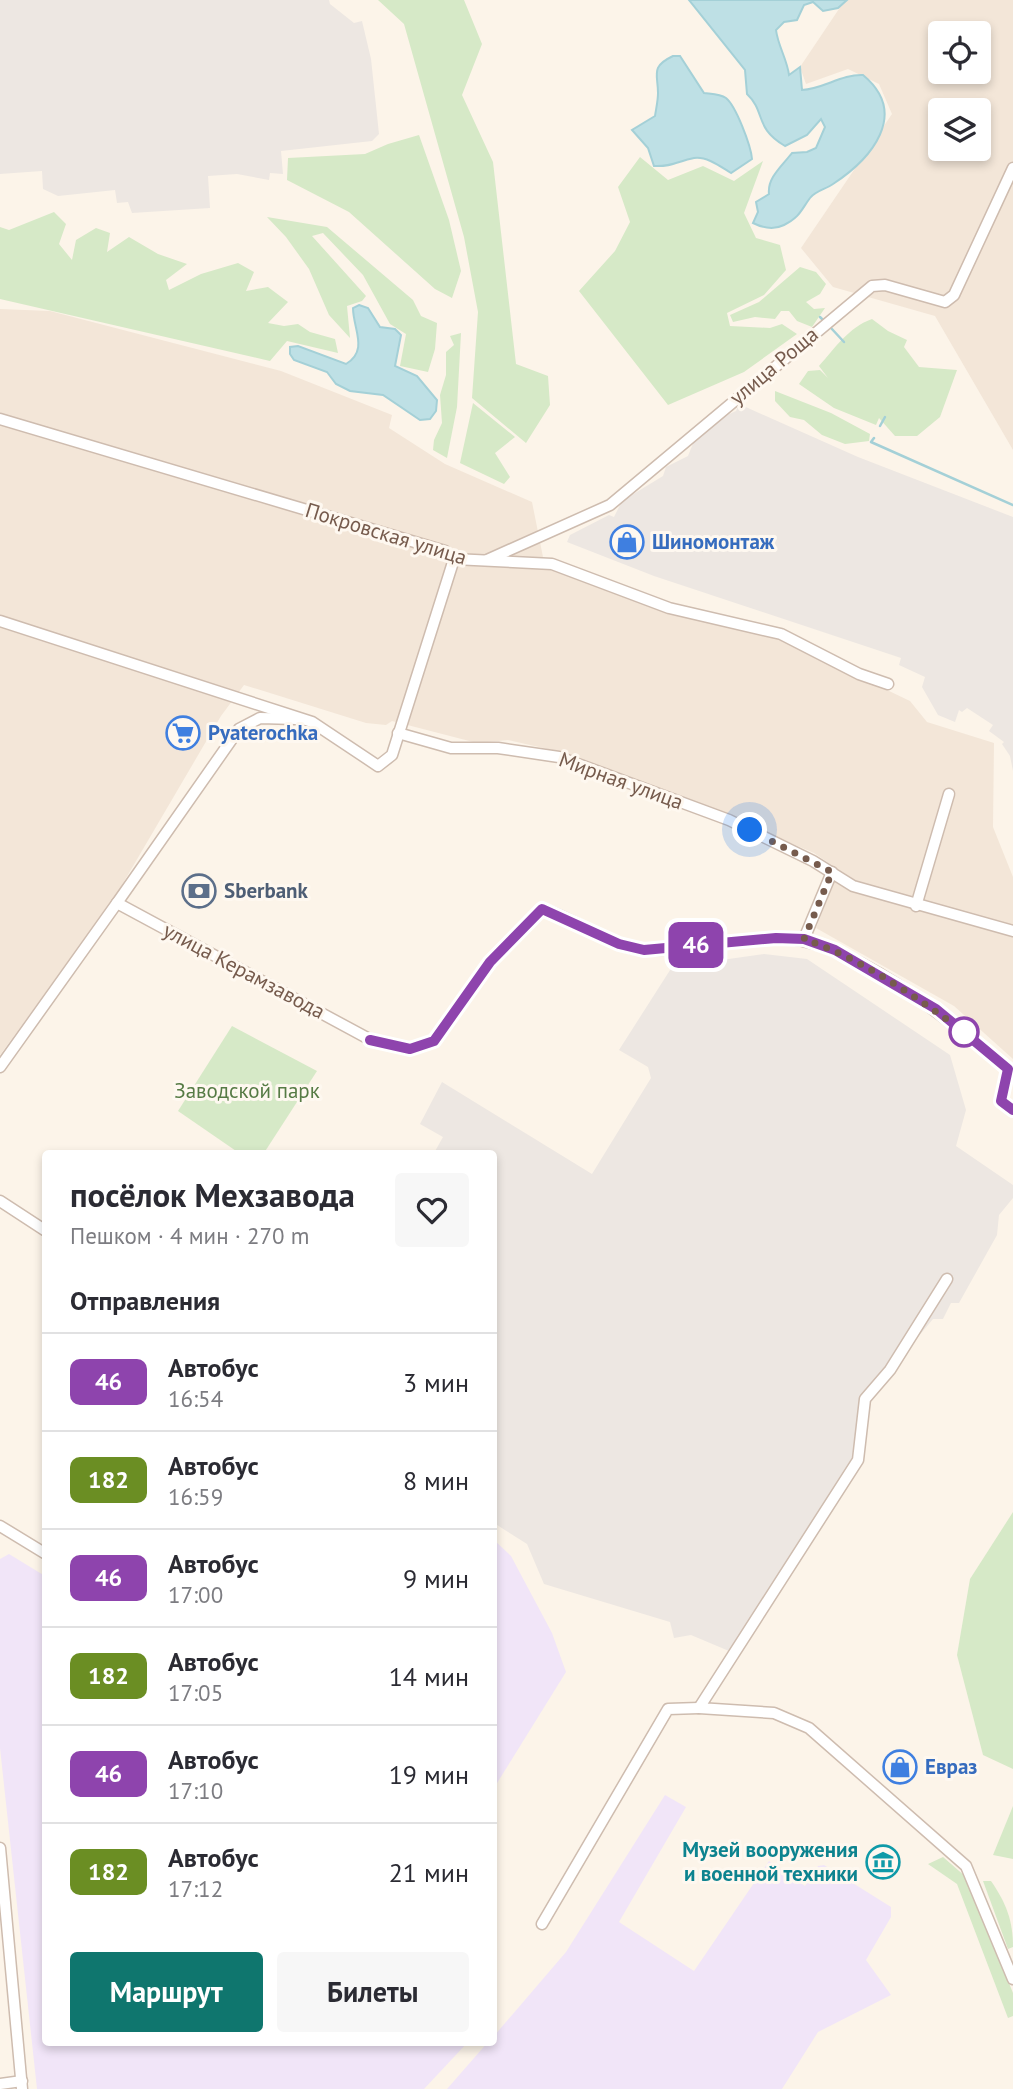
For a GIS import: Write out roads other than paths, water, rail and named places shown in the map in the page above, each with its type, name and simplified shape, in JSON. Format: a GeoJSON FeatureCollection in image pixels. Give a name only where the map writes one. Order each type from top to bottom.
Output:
{"type":"FeatureCollection","features":[{"type":"Feature","properties":{"kind":"street","name":"улица Роща"},"geometry":{"type":"LineString","coordinates":[[483,561],[610,505],[872,286],[885,285],[944,302],[949,299],[954,295],[1013,168]]}},
{"type":"Feature","properties":{"kind":"street","name":"Покровская улица"},"geometry":{"type":"LineString","coordinates":[[0,419],[445,551],[454,559],[552,564],[669,608],[781,634],[859,674],[888,684]]}},
{"type":"Feature","properties":{"kind":"street"},"geometry":{"type":"LineString","coordinates":[[0,621],[306,719],[378,766],[392,755],[454,559]]}},
{"type":"Feature","properties":{"kind":"street"},"geometry":{"type":"LineString","coordinates":[[0,1068],[239,729],[260,718],[306,719]]}},
{"type":"Feature","properties":{"kind":"street","name":"Мирная улица"},"geometry":{"type":"LineString","coordinates":[[398,733],[450,748],[498,748],[559,757],[729,820],[832,872],[853,886],[916,906],[1013,931]]}},
{"type":"Feature","properties":{"kind":"street"},"geometry":{"type":"LineString","coordinates":[[916,906],[949,794]]}},
{"type":"Feature","properties":{"kind":"street"},"geometry":{"type":"LineString","coordinates":[[832,872],[804,939],[835,950],[936,1009],[1010,1071],[1001,1101],[1013,1110]]}},
{"type":"Feature","properties":{"kind":"street","name":"улица Керамзавода"},"geometry":{"type":"LineString","coordinates":[[117,903],[370,1040],[410,1049],[434,1041],[490,962],[542,909],[619,944],[644,950],[776,938],[804,939]]}},
{"type":"Feature","properties":{"kind":"street"},"geometry":{"type":"LineString","coordinates":[[0,1201],[42,1228]]}},
{"type":"Feature","properties":{"kind":"street"},"geometry":{"type":"LineString","coordinates":[[699,1708],[858,1460],[864,1399],[890,1370],[947,1279]]}},
{"type":"Feature","properties":{"kind":"street"},"geometry":{"type":"LineString","coordinates":[[0,1526],[42,1552]]}},
{"type":"Feature","properties":{"kind":"street"},"geometry":{"type":"LineString","coordinates":[[542,1924],[668,1709],[699,1708],[774,1713],[809,1728],[966,1866],[1013,1979]]}},
{"type":"Feature","properties":{"kind":"street"},"geometry":{"type":"LineString","coordinates":[[0,1848],[22,2085],[0,2084]]}},
{"type":"Feature","properties":{"kind":"water"},"geometry":{"type":"Polygon","coordinates":[[[689,0],[847,0],[838,8],[823,11],[813,2],[804,5],[797,20],[784,22],[776,30],[789,75],[800,67],[802,90],[863,75],[877,90],[883,105],[884,120],[880,135],[860,162],[833,184],[812,196],[797,216],[784,225],[768,228],[753,223],[758,212],[756,202],[769,194],[773,177],[792,153],[816,148],[825,127],[821,119],[807,135],[785,146],[775,139],[764,126],[757,107],[747,94],[745,70],[689,0]]]}},
{"type":"Feature","properties":{"kind":"water"},"geometry":{"type":"Polygon","coordinates":[[[673,56],[680,56],[704,93],[726,98],[738,117],[752,159],[731,173],[714,162],[699,158],[666,166],[654,166],[648,148],[632,130],[655,116],[658,68],[673,56]]]}},
{"type":"Feature","properties":{"kind":"water"},"geometry":{"type":"Polygon","coordinates":[[[359,305],[368,308],[380,327],[395,329],[401,335],[395,366],[417,376],[437,400],[436,411],[430,419],[420,420],[383,395],[350,391],[336,384],[327,372],[294,360],[290,354],[290,347],[298,346],[346,364],[357,352],[358,339],[353,308],[359,305]]]}},
{"type":"Feature","properties":{"kind":"waterway"},"geometry":{"type":"LineString","coordinates":[[820,317],[823,320]]}},
{"type":"Feature","properties":{"kind":"waterway"},"geometry":{"type":"LineString","coordinates":[[831,328],[844,342]]}},
{"type":"Feature","properties":{"kind":"waterway"},"geometry":{"type":"LineString","coordinates":[[880,426],[885,417]]}},
{"type":"Feature","properties":{"kind":"waterway"},"geometry":{"type":"LineString","coordinates":[[874,438],[871,442],[1013,505]]}},
{"type":"Feature","properties":{"kind":"place","name":"Шиномонтаж"},"geometry":{"type":"Point","coordinates":[627,542]}},
{"type":"Feature","properties":{"kind":"place","name":"Pyaterochka"},"geometry":{"type":"Point","coordinates":[183,733]}},
{"type":"Feature","properties":{"kind":"place","name":"Sberbank"},"geometry":{"type":"Point","coordinates":[199,891]}},
{"type":"Feature","properties":{"kind":"place","name":"Евраз"},"geometry":{"type":"Point","coordinates":[900,1767]}},
{"type":"Feature","properties":{"kind":"place","name":"Музей вооружения и военной техники"},"geometry":{"type":"Point","coordinates":[883,1862]}},
{"type":"Feature","properties":{"kind":"park label","name":"Заводской парк"},"geometry":{"type":"Point","coordinates":[247,1091]}}]}
